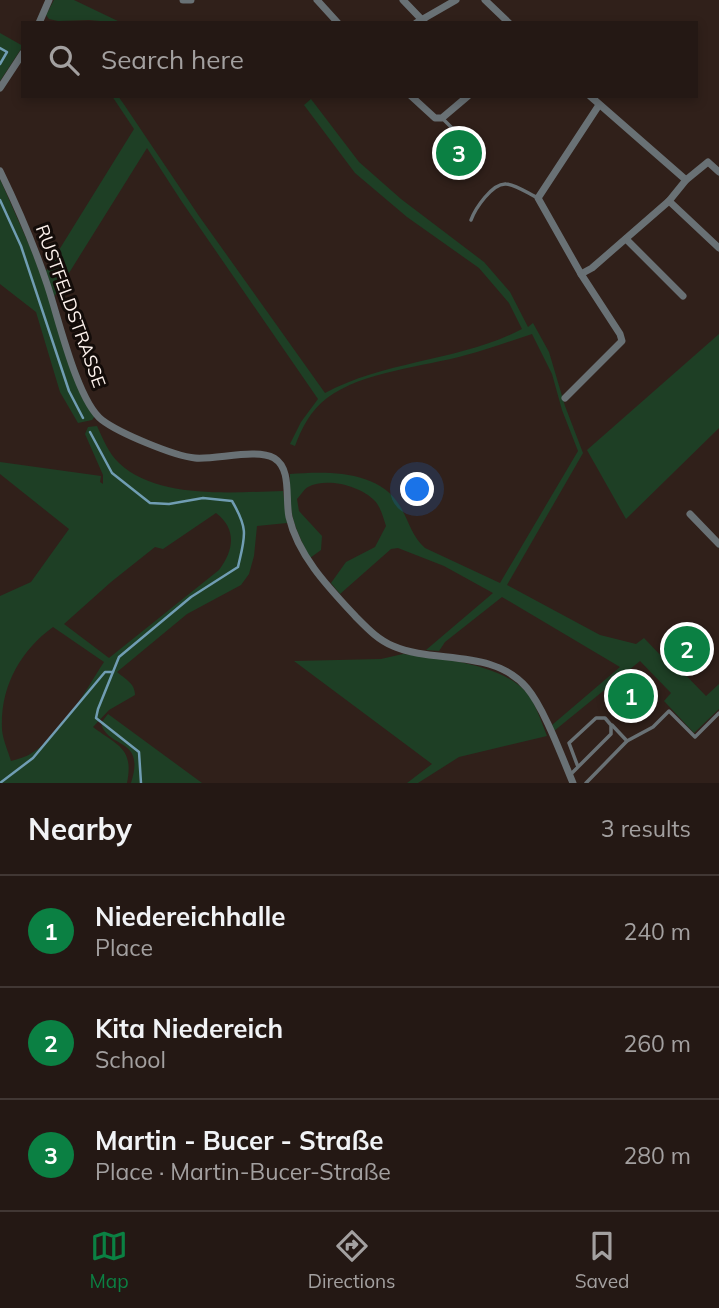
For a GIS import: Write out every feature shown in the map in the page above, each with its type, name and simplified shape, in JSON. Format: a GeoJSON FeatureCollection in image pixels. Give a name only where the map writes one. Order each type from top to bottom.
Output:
{"type":"FeatureCollection","features":[{"type":"Feature","properties":{"kind":"street"},"geometry":{"type":"LineString","coordinates":[[40,21],[49,0]]}},
{"type":"Feature","properties":{"kind":"street"},"geometry":{"type":"LineString","coordinates":[[183,0],[191,0]]}},
{"type":"Feature","properties":{"kind":"street"},"geometry":{"type":"LineString","coordinates":[[317,0],[336,21]]}},
{"type":"Feature","properties":{"kind":"street"},"geometry":{"type":"LineString","coordinates":[[403,0],[420,21]]}},
{"type":"Feature","properties":{"kind":"street"},"geometry":{"type":"LineString","coordinates":[[423,21],[456,0]]}},
{"type":"Feature","properties":{"kind":"street"},"geometry":{"type":"LineString","coordinates":[[485,0],[507,21]]}},
{"type":"Feature","properties":{"kind":"street"},"geometry":{"type":"LineString","coordinates":[[0,88],[21,56]]}},
{"type":"Feature","properties":{"kind":"street"},"geometry":{"type":"LineString","coordinates":[[413,98],[435,118],[442,118],[466,98]]}},
{"type":"Feature","properties":{"kind":"street"},"geometry":{"type":"LineString","coordinates":[[592,98],[687,180]]}},
{"type":"Feature","properties":{"kind":"street"},"geometry":{"type":"LineString","coordinates":[[565,398],[622,341],[538,198],[599,105]]}},
{"type":"Feature","properties":{"kind":"street"},"geometry":{"type":"LineString","coordinates":[[581,274],[626,239],[708,162],[719,172]]}},
{"type":"Feature","properties":{"kind":"street","name":"RUSTFELDSTRASSE"},"geometry":{"type":"LineString","coordinates":[[0,171],[29,236],[81,389],[102,420],[170,453],[194,458],[259,455],[272,457],[286,474],[289,517],[298,543],[311,565],[355,615],[373,634],[395,647],[477,660],[514,677],[536,700],[571,779]]}},
{"type":"Feature","properties":{"kind":"street"},"geometry":{"type":"LineString","coordinates":[[669,201],[719,248]]}},
{"type":"Feature","properties":{"kind":"street"},"geometry":{"type":"LineString","coordinates":[[626,239],[683,296]]}},
{"type":"Feature","properties":{"kind":"street"},"geometry":{"type":"LineString","coordinates":[[690,514],[719,544]]}},
{"type":"Feature","properties":{"kind":"lane"},"geometry":{"type":"LineString","coordinates":[[442,118],[457,133]]}},
{"type":"Feature","properties":{"kind":"lane"},"geometry":{"type":"LineString","coordinates":[[471,220],[475,207],[501,185],[507,184],[538,198]]}},
{"type":"Feature","properties":{"kind":"lane"},"geometry":{"type":"LineString","coordinates":[[586,783],[627,741],[653,727],[669,711],[695,737],[719,713]]}},
{"type":"Feature","properties":{"kind":"lane"},"geometry":{"type":"LineString","coordinates":[[578,768],[569,743],[596,718],[605,718],[627,741]]}},
{"type":"Feature","properties":{"kind":"lane"},"geometry":{"type":"LineString","coordinates":[[571,779],[611,734],[611,725]]}},
{"type":"Feature","properties":{"kind":"green space"},"geometry":{"type":"Polygon","coordinates":[[[54,0],[74,0],[118,21],[58,21],[49,19],[46,15],[54,0]]]}},
{"type":"Feature","properties":{"kind":"green space"},"geometry":{"type":"Polygon","coordinates":[[[0,33],[21,45],[21,49],[0,81],[0,33]]]}},
{"type":"Feature","properties":{"kind":"green space"},"geometry":{"type":"Polygon","coordinates":[[[113,98],[119,98],[199,216],[325,393],[373,374],[499,340],[522,329],[509,303],[479,268],[407,217],[355,173],[304,105],[311,99],[359,162],[401,199],[484,262],[510,292],[528,327],[533,323],[549,352],[583,453],[507,585],[600,635],[636,644],[644,638],[666,661],[670,659],[706,696],[719,684],[719,709],[694,733],[664,701],[671,693],[640,661],[554,731],[552,725],[620,667],[502,597],[445,642],[439,651],[426,650],[493,593],[444,566],[398,548],[391,549],[340,594],[331,583],[346,562],[375,547],[386,526],[382,513],[369,496],[353,487],[325,483],[307,488],[297,499],[299,511],[322,536],[321,550],[310,558],[293,518],[290,474],[336,473],[366,479],[379,485],[391,494],[400,506],[417,539],[425,548],[500,583],[578,451],[552,374],[532,334],[466,355],[376,376],[342,389],[316,408],[295,446],[290,444],[301,422],[318,399],[147,148],[54,297],[46,271],[134,129],[113,98]]]}},
{"type":"Feature","properties":{"kind":"green space"},"geometry":{"type":"Polygon","coordinates":[[[0,179],[30,247],[95,416],[92,420],[78,423],[60,392],[36,312],[0,284],[0,179]]]}},
{"type":"Feature","properties":{"kind":"green space"},"geometry":{"type":"Polygon","coordinates":[[[719,334],[719,428],[626,519],[587,450],[719,334]]]}},
{"type":"Feature","properties":{"kind":"green space"},"geometry":{"type":"Polygon","coordinates":[[[97,426],[109,451],[119,463],[135,475],[154,483],[197,491],[283,491],[287,523],[257,526],[254,556],[249,574],[241,585],[187,614],[117,672],[131,684],[135,695],[109,710],[93,727],[117,744],[126,755],[129,771],[127,783],[0,783],[0,596],[31,582],[69,529],[0,474],[0,462],[101,476],[100,482],[103,484],[103,475],[85,434],[88,427],[97,426]],[[216,513],[163,549],[155,547],[64,624],[109,658],[219,570],[228,555],[231,540],[227,526],[216,513]],[[53,627],[22,659],[14,671],[4,699],[2,730],[11,761],[32,753],[53,735],[72,712],[104,662],[53,627]]]}},
{"type":"Feature","properties":{"kind":"green space"},"geometry":{"type":"Polygon","coordinates":[[[403,654],[469,664],[515,682],[533,702],[547,736],[459,757],[418,783],[407,783],[432,764],[294,661],[381,659],[403,654]]]}},
{"type":"Feature","properties":{"kind":"green space"},"geometry":{"type":"Polygon","coordinates":[[[108,714],[202,783],[131,783],[134,758],[130,750],[105,731],[101,723],[108,714]]]}},
{"type":"Feature","properties":{"kind":"waterway"},"geometry":{"type":"LineString","coordinates":[[0,48],[7,52],[0,64]]}},
{"type":"Feature","properties":{"kind":"waterway"},"geometry":{"type":"LineString","coordinates":[[0,200],[21,246],[69,391],[83,418]]}},
{"type":"Feature","properties":{"kind":"waterway"},"geometry":{"type":"LineString","coordinates":[[90,432],[112,473],[150,503],[169,504],[203,498],[232,501],[243,526],[244,540],[238,567],[191,597],[119,657],[98,709],[96,718],[139,752],[141,783]]}},
{"type":"Feature","properties":{"kind":"waterway"},"geometry":{"type":"LineString","coordinates":[[0,783],[33,758],[105,672],[113,672]]}},
{"type":"Feature","properties":{"kind":"place","name":"Martin - Bucer - Straße"},"geometry":{"type":"Point","coordinates":[459,153]}},
{"type":"Feature","properties":{"kind":"place","name":"Kita Niedereich"},"geometry":{"type":"Point","coordinates":[687,649]}},
{"type":"Feature","properties":{"kind":"place","name":"Niedereichhalle"},"geometry":{"type":"Point","coordinates":[631,696]}}]}
